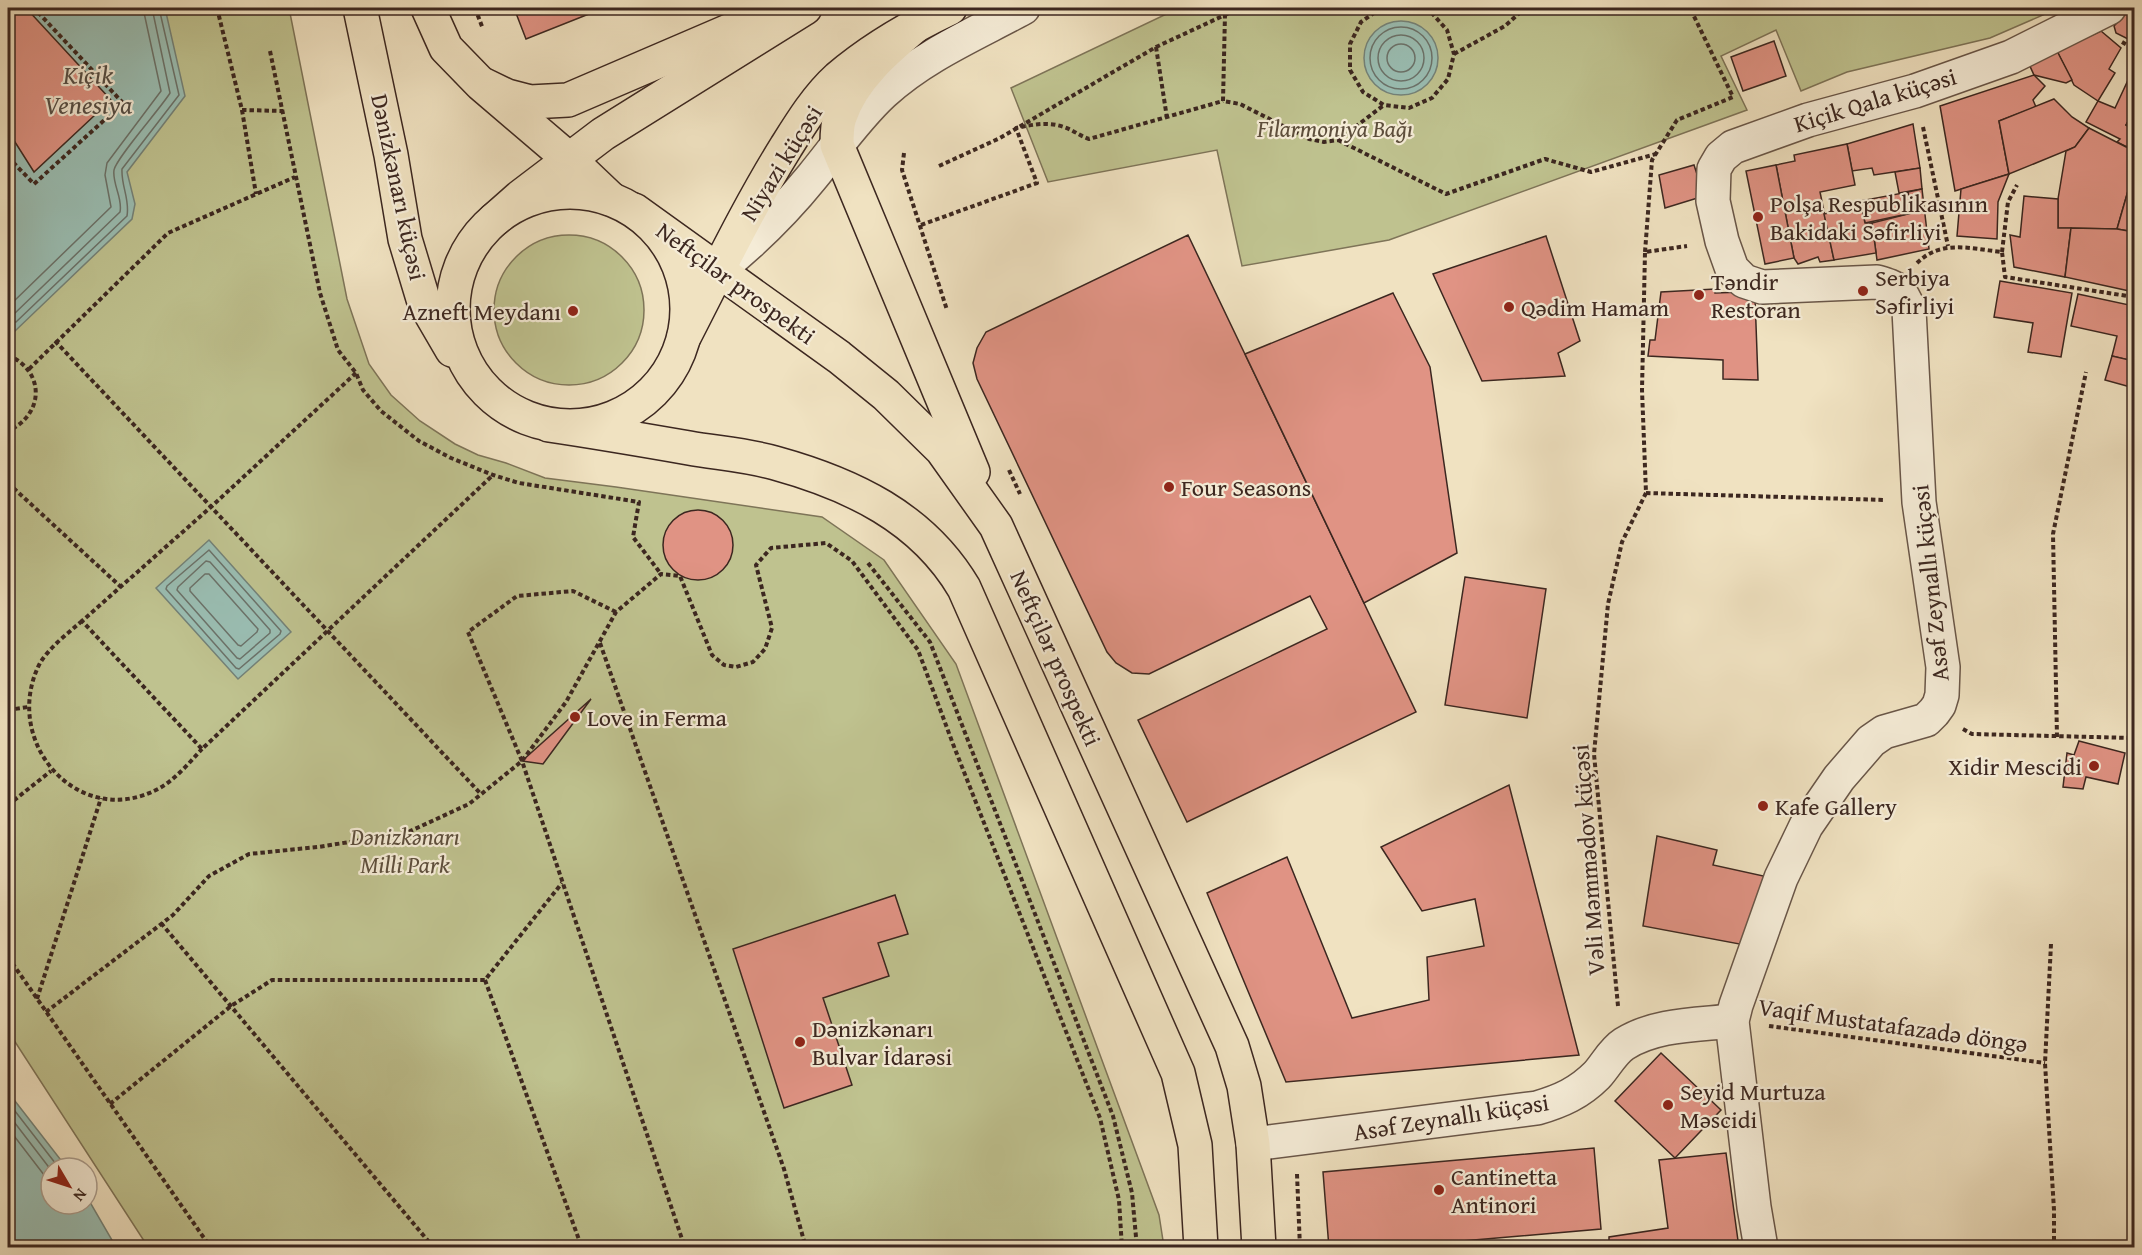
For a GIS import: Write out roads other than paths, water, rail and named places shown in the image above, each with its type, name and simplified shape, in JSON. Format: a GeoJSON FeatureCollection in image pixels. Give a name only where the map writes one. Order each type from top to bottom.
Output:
{"type":"FeatureCollection","features":[{"type":"Feature","properties":{"kind":"main road","name":"Dənizkənarı küçəsi"},"geometry":{"type":"LineString","coordinates":[[360,8],[391,155],[405,239],[424,302],[439,330],[459,359],[482,386]]}},
{"type":"Feature","properties":{"kind":"main road"},"geometry":{"type":"LineString","coordinates":[[428,8],[446,48],[481,84],[623,205],[652,225],[668,244],[679,266],[686,289],[687,313],[684,337],[676,360],[662,382],[644,400],[600,423],[575,426],[549,424]]}},
{"type":"Feature","properties":{"kind":"main road"},"geometry":{"type":"LineString","coordinates":[[481,84],[507,96],[530,102],[568,100],[784,8]]}},
{"type":"Feature","properties":{"kind":"main road"},"geometry":{"type":"LineString","coordinates":[[805,8],[603,134],[520,197],[494,220],[479,235],[468,252],[454,291],[455,331],[461,351],[482,386],[501,404],[524,417],[549,424],[773,462],[826,479],[869,499],[904,520],[937,550],[964,588],[1178,1072],[1195,1145],[1201,1248]]}},
{"type":"Feature","properties":{"kind":"main road","name":"Niyazi küçəsi"},"geometry":{"type":"LineString","coordinates":[[684,337],[764,182],[802,120],[837,80],[885,43],[920,22],[950,8]]}},
{"type":"Feature","properties":{"kind":"main road"},"geometry":{"type":"LineString","coordinates":[[920,22],[871,66],[850,94],[839,118],[837,145],[996,526]]}},
{"type":"Feature","properties":{"kind":"main road"},"geometry":{"type":"LineString","coordinates":[[494,220],[514,206],[537,197],[562,192],[587,193],[623,205]]}},
{"type":"Feature","properties":{"kind":"main road","name":"Neftçilər prospekti"},"geometry":{"type":"LineString","coordinates":[[623,205],[839,357],[886,395],[942,450],[996,526],[1232,1046],[1244,1086],[1253,1144],[1259,1248]]}},
{"type":"Feature","properties":{"kind":"street"},"geometry":{"type":"LineString","coordinates":[[718,270],[755,240],[882,94],[914,67],[1023,8]]}},
{"type":"Feature","properties":{"kind":"street","name":"Kiçik Qala küçəsi"},"geometry":{"type":"LineString","coordinates":[[1893,287],[1877,282],[1762,287],[1744,281],[1732,269],[1722,240],[1713,201],[1714,169],[1720,157],[1733,147],[1808,120],[1915,91],[2011,57],[2109,8]]}},
{"type":"Feature","properties":{"kind":"street","name":"Asəf Zeynallı küçəsi"},"geometry":{"type":"LineString","coordinates":[[1761,1248],[1732,1021],[1781,878],[1814,813],[1839,778],[1871,741],[1884,732],[1926,720],[1939,705],[1942,695],[1943,667],[1919,502],[1909,310],[1904,295],[1893,287]]}},
{"type":"Feature","properties":{"kind":"street","name":"Asəf Zeynallı küçəsi"},"geometry":{"type":"LineString","coordinates":[[1253,1144],[1537,1108],[1565,1100],[1578,1092],[1596,1076],[1622,1046],[1636,1038],[1668,1028],[1732,1021]]}},
{"type":"Feature","properties":{"kind":"water","name":"Kiçik Venesiya"},"geometry":{"type":"Polygon","coordinates":[[[8,8],[165,8],[185,96],[127,172],[135,204],[132,219],[14,332],[8,325],[8,8]]]}},
{"type":"Feature","properties":{"kind":"water"},"geometry":{"type":"Polygon","coordinates":[[[1401,21],[1415,24],[1427,32],[1435,44],[1438,58],[1435,72],[1427,84],[1415,92],[1401,95],[1387,92],[1375,84],[1367,72],[1364,58],[1367,44],[1375,32],[1387,24],[1401,21]]]}},
{"type":"Feature","properties":{"kind":"water"},"geometry":{"type":"Polygon","coordinates":[[[209,540],[291,632],[238,679],[156,588],[209,540]]]}},
{"type":"Feature","properties":{"kind":"water"},"geometry":{"type":"Polygon","coordinates":[[[8,1092],[58,1156],[39,1156],[39,1216],[98,1216],[116,1247],[8,1247],[8,1092]]]}},
{"type":"Feature","properties":{"kind":"place","name":"Polşa Respublikasının Bakidaki Səfirliyi"},"geometry":{"type":"Point","coordinates":[1758,217]}},
{"type":"Feature","properties":{"kind":"place","name":"Serbiya Səfirliyi"},"geometry":{"type":"Point","coordinates":[1863,291]}},
{"type":"Feature","properties":{"kind":"place","name":"Təndir Restoran"},"geometry":{"type":"Point","coordinates":[1699,295]}},
{"type":"Feature","properties":{"kind":"place","name":"Qədim Hamam"},"geometry":{"type":"Point","coordinates":[1509,307]}},
{"type":"Feature","properties":{"kind":"place","name":"Azneft Meydanı"},"geometry":{"type":"Point","coordinates":[573,311]}},
{"type":"Feature","properties":{"kind":"place","name":"Four Seasons"},"geometry":{"type":"Point","coordinates":[1169,487]}},
{"type":"Feature","properties":{"kind":"place","name":"Love in Ferma"},"geometry":{"type":"Point","coordinates":[575,717]}},
{"type":"Feature","properties":{"kind":"place","name":"Xidir Mescidi"},"geometry":{"type":"Point","coordinates":[2094,766]}},
{"type":"Feature","properties":{"kind":"place","name":"Kafe Gallery"},"geometry":{"type":"Point","coordinates":[1763,806]}},
{"type":"Feature","properties":{"kind":"place","name":"Dənizkənarı Bulvar İdarəsi"},"geometry":{"type":"Point","coordinates":[800,1042]}},
{"type":"Feature","properties":{"kind":"place","name":"Seyid Murtuza Məscidi"},"geometry":{"type":"Point","coordinates":[1668,1105]}},
{"type":"Feature","properties":{"kind":"place","name":"Cantinetta Antinori"},"geometry":{"type":"Point","coordinates":[1439,1190]}},
{"type":"Feature","properties":{"kind":"park label","name":"Filarmoniya Bağı"},"geometry":{"type":"Point","coordinates":[1335,128]}},
{"type":"Feature","properties":{"kind":"park label","name":"Dənizkənarı Milli Park"},"geometry":{"type":"Point","coordinates":[405,850]}}]}
